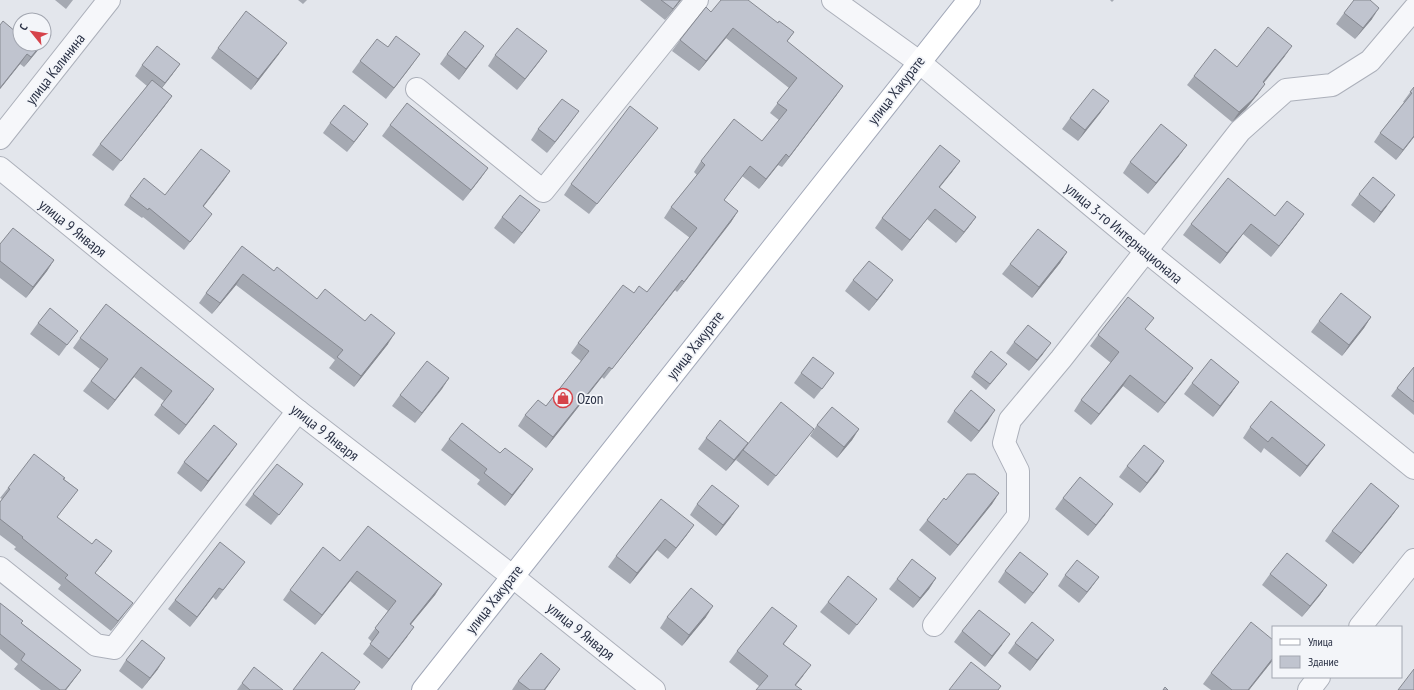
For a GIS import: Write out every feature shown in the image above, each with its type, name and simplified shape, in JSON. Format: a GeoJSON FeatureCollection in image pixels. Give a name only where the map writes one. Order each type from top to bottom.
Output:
{"type":"FeatureCollection","features":[{"type":"Feature","properties":{"kind":"main road","name":"улица Хакурате"},"geometry":{"type":"LineString","coordinates":[[423,690],[968,0]]}},
{"type":"Feature","properties":{"kind":"street","name":"улица Калинина"},"geometry":{"type":"LineString","coordinates":[[0,138],[109,0]]}},
{"type":"Feature","properties":{"kind":"street"},"geometry":{"type":"LineString","coordinates":[[417,89],[542,191],[697,0]]}},
{"type":"Feature","properties":{"kind":"street","name":"улица 3-го Интернационала"},"geometry":{"type":"LineString","coordinates":[[833,0],[919,62],[1146,251],[1414,468]]}},
{"type":"Feature","properties":{"kind":"street"},"geometry":{"type":"LineString","coordinates":[[934,625],[1018,516],[1018,471],[1004,443],[1010,420],[1240,131],[1286,90],[1332,85],[1370,61],[1414,9]]}},
{"type":"Feature","properties":{"kind":"street","name":"улица 9 Января"},"geometry":{"type":"LineString","coordinates":[[0,168],[298,411],[512,576],[654,690]]}},
{"type":"Feature","properties":{"kind":"street"},"geometry":{"type":"LineString","coordinates":[[0,568],[96,645],[114,648],[298,411]]}},
{"type":"Feature","properties":{"kind":"street"},"geometry":{"type":"LineString","coordinates":[[1361,626],[1414,560]]}},
{"type":"Feature","properties":{"kind":"street"},"geometry":{"type":"LineString","coordinates":[[1309,690],[1318,678]]}},
{"type":"Feature","properties":{"kind":"building"},"geometry":{"type":"Polygon","coordinates":[[[661,0],[680,0],[673,9],[661,0]]]}},
{"type":"Feature","properties":{"kind":"building"},"geometry":{"type":"Polygon","coordinates":[[[721,0],[748,0],[778,23],[779,21],[794,32],[787,41],[843,86],[789,157],[786,154],[766,179],[750,166],[724,200],[738,211],[684,282],[682,280],[612,369],[609,367],[553,437],[525,415],[538,400],[546,406],[589,351],[578,343],[623,285],[634,293],[639,286],[647,292],[697,228],[671,207],[705,165],[701,161],[734,119],[762,141],[787,110],[777,103],[797,78],[733,28],[706,61],[680,40],[706,7],[711,12],[721,0]]]}},
{"type":"Feature","properties":{"kind":"building"},"geometry":{"type":"Polygon","coordinates":[[[1354,0],[1370,0],[1379,8],[1363,28],[1344,13],[1354,0]]]}},
{"type":"Feature","properties":{"kind":"building"},"geometry":{"type":"Polygon","coordinates":[[[246,11],[287,43],[258,79],[218,48],[246,11]]]}},
{"type":"Feature","properties":{"kind":"building"},"geometry":{"type":"Polygon","coordinates":[[[3,21],[12,29],[12,52],[35,52],[31,57],[27,54],[0,88],[0,25],[3,21]]]}},
{"type":"Feature","properties":{"kind":"building"},"geometry":{"type":"Polygon","coordinates":[[[1268,27],[1292,46],[1263,82],[1265,84],[1253,99],[1239,112],[1194,76],[1215,49],[1237,67],[1268,27]]]}},
{"type":"Feature","properties":{"kind":"building"},"geometry":{"type":"Polygon","coordinates":[[[517,28],[547,51],[525,79],[495,55],[517,28]]]}},
{"type":"Feature","properties":{"kind":"building"},"geometry":{"type":"Polygon","coordinates":[[[465,31],[484,46],[466,69],[447,54],[465,31]]]}},
{"type":"Feature","properties":{"kind":"building"},"geometry":{"type":"Polygon","coordinates":[[[396,36],[420,54],[394,88],[360,61],[377,39],[388,47],[396,36]]]}},
{"type":"Feature","properties":{"kind":"building"},"geometry":{"type":"Polygon","coordinates":[[[157,46],[180,64],[165,83],[142,65],[157,46]]]}},
{"type":"Feature","properties":{"kind":"building"},"geometry":{"type":"Polygon","coordinates":[[[152,80],[172,96],[121,161],[100,144],[152,80]]]}},
{"type":"Feature","properties":{"kind":"building"},"geometry":{"type":"Polygon","coordinates":[[[1414,87],[1414,136],[1403,150],[1380,133],[1412,93],[1410,92],[1414,87]]]}},
{"type":"Feature","properties":{"kind":"building"},"geometry":{"type":"Polygon","coordinates":[[[1093,89],[1109,101],[1085,130],[1070,118],[1093,89]]]}},
{"type":"Feature","properties":{"kind":"building"},"geometry":{"type":"Polygon","coordinates":[[[562,99],[579,111],[555,142],[538,129],[562,99]]]}},
{"type":"Feature","properties":{"kind":"building"},"geometry":{"type":"Polygon","coordinates":[[[407,103],[488,168],[471,190],[390,125],[407,103]]]}},
{"type":"Feature","properties":{"kind":"building"},"geometry":{"type":"Polygon","coordinates":[[[344,105],[368,124],[354,142],[330,123],[344,105]]]}},
{"type":"Feature","properties":{"kind":"building"},"geometry":{"type":"Polygon","coordinates":[[[630,106],[658,128],[597,204],[571,184],[630,106]]]}},
{"type":"Feature","properties":{"kind":"building"},"geometry":{"type":"Polygon","coordinates":[[[1161,124],[1187,145],[1156,183],[1130,162],[1161,124]]]}},
{"type":"Feature","properties":{"kind":"building"},"geometry":{"type":"Polygon","coordinates":[[[940,145],[960,161],[939,187],[976,217],[964,232],[935,209],[910,240],[882,218],[940,145]]]}},
{"type":"Feature","properties":{"kind":"building"},"geometry":{"type":"Polygon","coordinates":[[[201,149],[230,171],[203,206],[212,214],[190,242],[149,208],[148,210],[130,196],[144,178],[165,195],[201,149]]]}},
{"type":"Feature","properties":{"kind":"building"},"geometry":{"type":"Polygon","coordinates":[[[1373,177],[1395,195],[1381,212],[1359,194],[1373,177]]]}},
{"type":"Feature","properties":{"kind":"building"},"geometry":{"type":"Polygon","coordinates":[[[1228,178],[1275,216],[1287,201],[1304,214],[1279,246],[1251,224],[1227,253],[1191,224],[1228,178]]]}},
{"type":"Feature","properties":{"kind":"building"},"geometry":{"type":"Polygon","coordinates":[[[520,195],[540,210],[522,233],[502,217],[520,195]]]}},
{"type":"Feature","properties":{"kind":"building"},"geometry":{"type":"Polygon","coordinates":[[[13,228],[54,260],[33,287],[0,261],[0,244],[13,228]]]}},
{"type":"Feature","properties":{"kind":"building"},"geometry":{"type":"Polygon","coordinates":[[[1038,229],[1067,252],[1039,287],[1010,264],[1038,229]]]}},
{"type":"Feature","properties":{"kind":"building"},"geometry":{"type":"Polygon","coordinates":[[[242,246],[274,271],[277,267],[317,299],[325,289],[365,321],[371,314],[395,333],[361,376],[337,357],[343,350],[243,274],[220,303],[206,293],[242,246]]]}},
{"type":"Feature","properties":{"kind":"building"},"geometry":{"type":"Polygon","coordinates":[[[869,261],[893,280],[877,300],[853,280],[869,261]]]}},
{"type":"Feature","properties":{"kind":"building"},"geometry":{"type":"Polygon","coordinates":[[[1341,293],[1371,317],[1349,345],[1319,321],[1341,293]]]}},
{"type":"Feature","properties":{"kind":"building"},"geometry":{"type":"Polygon","coordinates":[[[1128,297],[1154,318],[1145,329],[1193,368],[1165,403],[1130,375],[1099,414],[1081,400],[1119,352],[1098,335],[1128,297]]]}},
{"type":"Feature","properties":{"kind":"building"},"geometry":{"type":"Polygon","coordinates":[[[106,304],[214,389],[186,425],[161,405],[172,391],[141,367],[115,400],[91,381],[108,359],[80,338],[106,304]]]}},
{"type":"Feature","properties":{"kind":"building"},"geometry":{"type":"Polygon","coordinates":[[[50,308],[78,331],[67,345],[38,323],[50,308]]]}},
{"type":"Feature","properties":{"kind":"building"},"geometry":{"type":"Polygon","coordinates":[[[1028,325],[1051,343],[1037,360],[1014,342],[1028,325]]]}},
{"type":"Feature","properties":{"kind":"building"},"geometry":{"type":"Polygon","coordinates":[[[991,351],[1007,364],[990,384],[974,372],[991,351]]]}},
{"type":"Feature","properties":{"kind":"building"},"geometry":{"type":"Polygon","coordinates":[[[813,357],[834,373],[822,389],[801,373],[813,357]]]}},
{"type":"Feature","properties":{"kind":"building"},"geometry":{"type":"Polygon","coordinates":[[[1211,359],[1239,382],[1220,406],[1192,383],[1211,359]]]}},
{"type":"Feature","properties":{"kind":"building"},"geometry":{"type":"Polygon","coordinates":[[[427,361],[449,378],[422,413],[400,395],[427,361]]]}},
{"type":"Feature","properties":{"kind":"building"},"geometry":{"type":"Polygon","coordinates":[[[1414,367],[1414,402],[1397,388],[1414,367]]]}},
{"type":"Feature","properties":{"kind":"building"},"geometry":{"type":"Polygon","coordinates":[[[971,390],[995,410],[979,431],[954,411],[971,390]]]}},
{"type":"Feature","properties":{"kind":"building"},"geometry":{"type":"Polygon","coordinates":[[[1271,401],[1325,445],[1307,466],[1272,437],[1268,442],[1250,427],[1271,401]]]}},
{"type":"Feature","properties":{"kind":"building"},"geometry":{"type":"Polygon","coordinates":[[[781,402],[814,429],[776,476],[743,450],[781,402]]]}},
{"type":"Feature","properties":{"kind":"building"},"geometry":{"type":"Polygon","coordinates":[[[832,407],[859,429],[844,447],[817,425],[832,407]]]}},
{"type":"Feature","properties":{"kind":"building"},"geometry":{"type":"Polygon","coordinates":[[[720,420],[748,443],[734,460],[706,438],[720,420]]]}},
{"type":"Feature","properties":{"kind":"building"},"geometry":{"type":"Polygon","coordinates":[[[462,423],[500,453],[505,448],[533,469],[512,495],[484,473],[487,469],[449,439],[462,423]]]}},
{"type":"Feature","properties":{"kind":"building"},"geometry":{"type":"Polygon","coordinates":[[[214,425],[237,444],[208,481],[184,462],[214,425]]]}},
{"type":"Feature","properties":{"kind":"building"},"geometry":{"type":"Polygon","coordinates":[[[1144,445],[1164,461],[1147,483],[1127,466],[1144,445]]]}},
{"type":"Feature","properties":{"kind":"building"},"geometry":{"type":"Polygon","coordinates":[[[34,454],[78,490],[57,517],[92,544],[96,539],[112,551],[95,573],[133,603],[118,621],[65,578],[68,575],[0,519],[0,502],[10,489],[8,488],[34,454]]]}},
{"type":"Feature","properties":{"kind":"building"},"geometry":{"type":"Polygon","coordinates":[[[277,464],[303,484],[279,515],[253,494],[277,464]]]}},
{"type":"Feature","properties":{"kind":"building"},"geometry":{"type":"Polygon","coordinates":[[[967,474],[975,474],[999,493],[958,545],[927,520],[944,498],[946,500],[967,474]]]}},
{"type":"Feature","properties":{"kind":"building"},"geometry":{"type":"Polygon","coordinates":[[[1080,477],[1113,504],[1096,525],[1063,498],[1080,477]]]}},
{"type":"Feature","properties":{"kind":"building"},"geometry":{"type":"Polygon","coordinates":[[[1371,483],[1399,506],[1361,553],[1332,531],[1371,483]]]}},
{"type":"Feature","properties":{"kind":"building"},"geometry":{"type":"Polygon","coordinates":[[[712,485],[739,506],[723,525],[697,504],[712,485]]]}},
{"type":"Feature","properties":{"kind":"building"},"geometry":{"type":"Polygon","coordinates":[[[661,499],[694,525],[676,548],[665,539],[637,573],[616,556],[661,499]]]}},
{"type":"Feature","properties":{"kind":"building"},"geometry":{"type":"Polygon","coordinates":[[[368,526],[442,584],[410,624],[414,627],[389,659],[370,644],[379,632],[375,628],[396,601],[357,571],[322,615],[290,590],[323,547],[340,561],[368,526]]]}},
{"type":"Feature","properties":{"kind":"building"},"geometry":{"type":"Polygon","coordinates":[[[220,542],[245,562],[223,590],[219,588],[197,617],[175,600],[220,542]]]}},
{"type":"Feature","properties":{"kind":"building"},"geometry":{"type":"Polygon","coordinates":[[[1020,552],[1048,574],[1033,593],[1005,571],[1020,552]]]}},
{"type":"Feature","properties":{"kind":"building"},"geometry":{"type":"Polygon","coordinates":[[[1287,553],[1327,585],[1310,606],[1270,574],[1287,553]]]}},
{"type":"Feature","properties":{"kind":"building"},"geometry":{"type":"Polygon","coordinates":[[[912,559],[936,578],[920,598],[897,579],[912,559]]]}},
{"type":"Feature","properties":{"kind":"building"},"geometry":{"type":"Polygon","coordinates":[[[1077,560],[1099,577],[1087,592],[1065,575],[1077,560]]]}},
{"type":"Feature","properties":{"kind":"building"},"geometry":{"type":"Polygon","coordinates":[[[848,576],[877,599],[857,625],[828,602],[848,576]]]}},
{"type":"Feature","properties":{"kind":"building"},"geometry":{"type":"Polygon","coordinates":[[[691,588],[713,606],[689,635],[667,617],[691,588]]]}},
{"type":"Feature","properties":{"kind":"building"},"geometry":{"type":"Polygon","coordinates":[[[0,603],[23,621],[21,623],[81,670],[65,690],[60,690],[21,660],[25,654],[0,634],[0,603]]]}},
{"type":"Feature","properties":{"kind":"building"},"geometry":{"type":"Polygon","coordinates":[[[772,607],[797,626],[783,644],[811,665],[795,685],[802,690],[756,690],[768,676],[737,651],[772,607]]]}},
{"type":"Feature","properties":{"kind":"building"},"geometry":{"type":"Polygon","coordinates":[[[979,610],[1010,634],[992,656],[962,631],[979,610]]]}},
{"type":"Feature","properties":{"kind":"building"},"geometry":{"type":"Polygon","coordinates":[[[1032,622],[1054,640],[1037,660],[1015,643],[1032,622]]]}},
{"type":"Feature","properties":{"kind":"building"},"geometry":{"type":"Polygon","coordinates":[[[1251,622],[1272,639],[1272,659],[1248,690],[1232,690],[1211,673],[1251,622]]]}},
{"type":"Feature","properties":{"kind":"building"},"geometry":{"type":"Polygon","coordinates":[[[142,640],[165,658],[150,678],[126,660],[142,640]]]}},
{"type":"Feature","properties":{"kind":"building"},"geometry":{"type":"Polygon","coordinates":[[[322,652],[360,682],[354,690],[293,690],[322,652]]]}},
{"type":"Feature","properties":{"kind":"building"},"geometry":{"type":"Polygon","coordinates":[[[541,653],[560,669],[544,690],[530,690],[518,681],[541,653]]]}},
{"type":"Feature","properties":{"kind":"building"},"geometry":{"type":"Polygon","coordinates":[[[971,662],[1001,686],[998,690],[949,690],[971,662]]]}},
{"type":"Feature","properties":{"kind":"building"},"geometry":{"type":"Polygon","coordinates":[[[254,667],[283,690],[250,690],[242,683],[254,667]]]}},
{"type":"Feature","properties":{"kind":"building"},"geometry":{"type":"Polygon","coordinates":[[[1414,669],[1414,690],[1398,690],[1414,669]]]}},
{"type":"Feature","properties":{"kind":"place","name":"Ozon"},"geometry":{"type":"Point","coordinates":[563,398]}}]}
